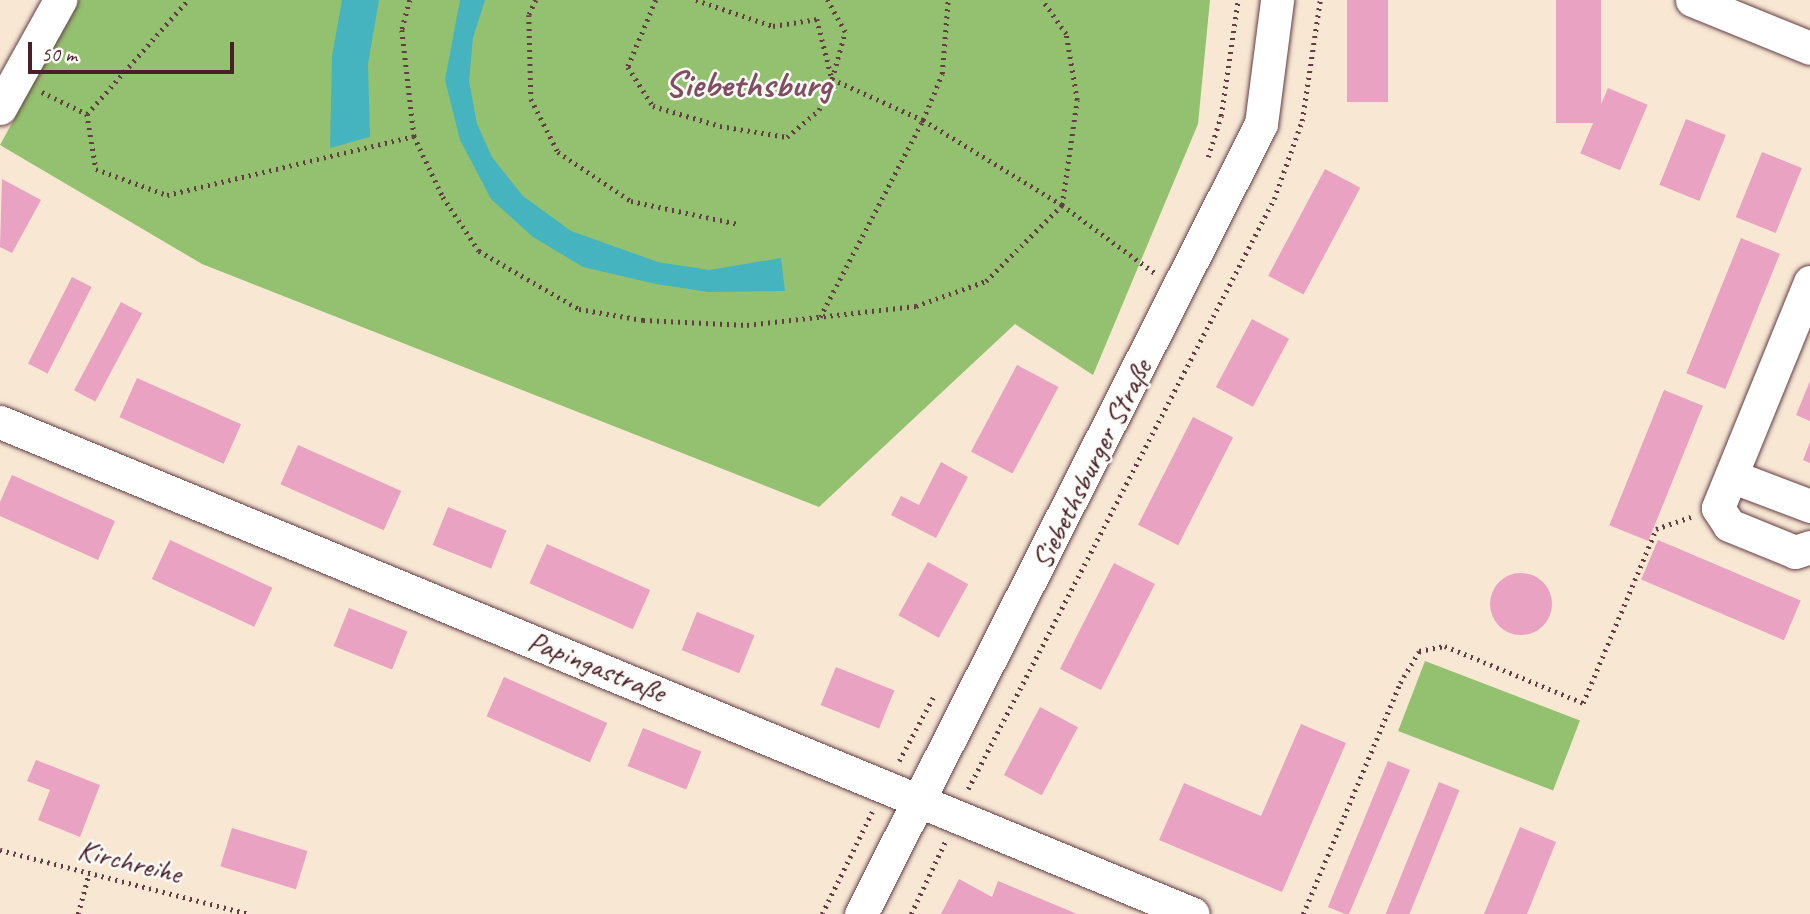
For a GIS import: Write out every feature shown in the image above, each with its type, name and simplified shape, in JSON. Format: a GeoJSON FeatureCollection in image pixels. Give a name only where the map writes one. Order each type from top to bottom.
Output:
{"type":"FeatureCollection","features":[{"type":"Feature","properties":{"kind":"street"},"geometry":{"type":"LineString","coordinates":[[0,108],[60,0]]}},
{"type":"Feature","properties":{"kind":"street","name":"Siebethsburger Straße"},"geometry":{"type":"LineString","coordinates":[[861,914],[1261,124],[1277,0]]}},
{"type":"Feature","properties":{"kind":"street"},"geometry":{"type":"LineString","coordinates":[[1692,0],[1810,48]]}},
{"type":"Feature","properties":{"kind":"street"},"geometry":{"type":"LineString","coordinates":[[1810,282],[1718,508],[1729,525],[1795,552],[1810,547]]}},
{"type":"Feature","properties":{"kind":"street","name":"Papingastraße"},"geometry":{"type":"LineString","coordinates":[[0,422],[886,784],[1193,914]]}},
{"type":"Feature","properties":{"kind":"street"},"geometry":{"type":"LineString","coordinates":[[1731,476],[1810,506]]}},
{"type":"Feature","properties":{"kind":"path"},"geometry":{"type":"LineString","coordinates":[[87,114],[188,0]]}},
{"type":"Feature","properties":{"kind":"path"},"geometry":{"type":"LineString","coordinates":[[410,0],[402,30],[414,136],[443,197],[479,251],[579,309],[643,320],[747,325],[916,306],[986,281],[1062,205],[1077,100],[1066,34],[1042,0]]}},
{"type":"Feature","properties":{"kind":"path"},"geometry":{"type":"LineString","coordinates":[[536,0],[529,15],[531,99],[558,152],[631,201],[738,224]]}},
{"type":"Feature","properties":{"kind":"path"},"geometry":{"type":"LineString","coordinates":[[656,0],[628,67],[653,106],[720,125],[787,137],[820,110],[832,79],[845,32],[827,0]]}},
{"type":"Feature","properties":{"kind":"path"},"geometry":{"type":"LineString","coordinates":[[696,0],[773,26],[817,19],[832,79]]}},
{"type":"Feature","properties":{"kind":"path"},"geometry":{"type":"LineString","coordinates":[[819,318],[923,121],[942,74],[948,0]]}},
{"type":"Feature","properties":{"kind":"path"},"geometry":{"type":"LineString","coordinates":[[1205,167],[1221,116],[1238,0]]}},
{"type":"Feature","properties":{"kind":"path"},"geometry":{"type":"LineString","coordinates":[[911,914],[975,771],[1273,200],[1302,121],[1320,0]]}},
{"type":"Feature","properties":{"kind":"path"},"geometry":{"type":"LineString","coordinates":[[832,79],[923,121],[1062,205],[1157,274]]}},
{"type":"Feature","properties":{"kind":"path"},"geometry":{"type":"LineString","coordinates":[[16,80],[87,114]]}},
{"type":"Feature","properties":{"kind":"path"},"geometry":{"type":"LineString","coordinates":[[87,114],[96,169],[167,195],[414,136]]}},
{"type":"Feature","properties":{"kind":"path"},"geometry":{"type":"LineString","coordinates":[[1150,287],[1163,263]]}},
{"type":"Feature","properties":{"kind":"path"},"geometry":{"type":"LineString","coordinates":[[1303,914],[1400,683],[1419,652],[1445,646],[1583,704],[1656,529],[1718,508]]}},
{"type":"Feature","properties":{"kind":"path"},"geometry":{"type":"LineString","coordinates":[[822,914],[886,784],[942,680]]}},
{"type":"Feature","properties":{"kind":"path","name":"Kirchreihe"},"geometry":{"type":"LineString","coordinates":[[0,850],[248,914]]}},
{"type":"Feature","properties":{"kind":"path"},"geometry":{"type":"LineString","coordinates":[[78,914],[89,873]]}},
{"type":"Feature","properties":{"kind":"green space"},"geometry":{"type":"Polygon","coordinates":[[[79,0],[1210,0],[1198,124],[1093,375],[1015,324],[819,507],[202,264],[0,145],[79,0]]]}},
{"type":"Feature","properties":{"kind":"green space"},"geometry":{"type":"Polygon","coordinates":[[[1425,661],[1580,720],[1553,791],[1398,731],[1425,661]]]}},
{"type":"Feature","properties":{"kind":"water"},"geometry":{"type":"Polygon","coordinates":[[[342,0],[379,0],[368,64],[370,137],[330,148],[332,56],[342,0]]]}},
{"type":"Feature","properties":{"kind":"water"},"geometry":{"type":"Polygon","coordinates":[[[460,0],[485,0],[473,38],[469,81],[477,124],[492,157],[523,196],[571,231],[658,262],[709,270],[781,258],[785,291],[708,292],[656,284],[583,267],[533,237],[491,199],[460,140],[445,80],[460,0]]]}},
{"type":"Feature","properties":{"kind":"building"},"geometry":{"type":"Polygon","coordinates":[[[1347,0],[1388,0],[1388,102],[1347,102],[1347,0]]]}},
{"type":"Feature","properties":{"kind":"building"},"geometry":{"type":"Polygon","coordinates":[[[1556,0],[1601,0],[1601,123],[1556,123],[1556,0]]]}},
{"type":"Feature","properties":{"kind":"building"},"geometry":{"type":"Polygon","coordinates":[[[1608,88],[1648,105],[1620,170],[1580,153],[1608,88]]]}},
{"type":"Feature","properties":{"kind":"building"},"geometry":{"type":"Polygon","coordinates":[[[1686,119],[1726,135],[1699,201],[1659,185],[1686,119]]]}},
{"type":"Feature","properties":{"kind":"building"},"geometry":{"type":"Polygon","coordinates":[[[1762,152],[1802,168],[1776,233],[1736,217],[1762,152]]]}},
{"type":"Feature","properties":{"kind":"building"},"geometry":{"type":"Polygon","coordinates":[[[1325,169],[1360,188],[1304,295],[1268,276],[1325,169]]]}},
{"type":"Feature","properties":{"kind":"building"},"geometry":{"type":"Polygon","coordinates":[[[2,179],[41,200],[12,253],[0,247],[2,179]]]}},
{"type":"Feature","properties":{"kind":"building"},"geometry":{"type":"Polygon","coordinates":[[[1741,238],[1780,254],[1725,389],[1686,373],[1741,238]]]}},
{"type":"Feature","properties":{"kind":"building"},"geometry":{"type":"Polygon","coordinates":[[[72,277],[92,287],[48,373],[28,363],[72,277]]]}},
{"type":"Feature","properties":{"kind":"building"},"geometry":{"type":"Polygon","coordinates":[[[121,302],[142,313],[95,402],[74,390],[121,302]]]}},
{"type":"Feature","properties":{"kind":"building"},"geometry":{"type":"Polygon","coordinates":[[[1252,319],[1289,339],[1253,407],[1216,387],[1252,319]]]}},
{"type":"Feature","properties":{"kind":"building"},"geometry":{"type":"Polygon","coordinates":[[[1017,365],[1058,387],[1012,474],[971,452],[1017,365]]]}},
{"type":"Feature","properties":{"kind":"building"},"geometry":{"type":"Polygon","coordinates":[[[137,378],[241,424],[224,464],[120,417],[137,378]]]}},
{"type":"Feature","properties":{"kind":"building"},"geometry":{"type":"Polygon","coordinates":[[[1810,381],[1810,421],[1796,415],[1810,381]]]}},
{"type":"Feature","properties":{"kind":"building"},"geometry":{"type":"Polygon","coordinates":[[[1664,390],[1703,406],[1648,541],[1609,525],[1664,390]]]}},
{"type":"Feature","properties":{"kind":"building"},"geometry":{"type":"Polygon","coordinates":[[[1193,417],[1233,437],[1178,545],[1138,525],[1193,417]]]}},
{"type":"Feature","properties":{"kind":"building"},"geometry":{"type":"Polygon","coordinates":[[[1810,442],[1810,463],[1803,460],[1810,442]]]}},
{"type":"Feature","properties":{"kind":"building"},"geometry":{"type":"Polygon","coordinates":[[[298,445],[401,491],[384,530],[281,484],[298,445]]]}},
{"type":"Feature","properties":{"kind":"building"},"geometry":{"type":"Polygon","coordinates":[[[941,462],[968,477],[936,538],[891,515],[901,496],[919,505],[941,462]]]}},
{"type":"Feature","properties":{"kind":"building"},"geometry":{"type":"Polygon","coordinates":[[[12,475],[115,521],[98,560],[0,516],[0,502],[12,475]]]}},
{"type":"Feature","properties":{"kind":"building"},"geometry":{"type":"Polygon","coordinates":[[[448,507],[506,531],[491,569],[433,545],[448,507]]]}},
{"type":"Feature","properties":{"kind":"building"},"geometry":{"type":"Polygon","coordinates":[[[170,540],[272,588],[254,627],[152,579],[170,540]]]}},
{"type":"Feature","properties":{"kind":"building"},"geometry":{"type":"Polygon","coordinates":[[[1658,540],[1801,601],[1784,640],[1641,580],[1658,540]]]}},
{"type":"Feature","properties":{"kind":"building"},"geometry":{"type":"Polygon","coordinates":[[[547,544],[650,590],[633,629],[530,583],[547,544]]]}},
{"type":"Feature","properties":{"kind":"building"},"geometry":{"type":"Polygon","coordinates":[[[928,562],[968,584],[939,638],[898,615],[928,562]]]}},
{"type":"Feature","properties":{"kind":"building"},"geometry":{"type":"Polygon","coordinates":[[[1114,563],[1155,584],[1101,690],[1060,669],[1114,563]]]}},
{"type":"Feature","properties":{"kind":"building"},"geometry":{"type":"Polygon","coordinates":[[[1515,573],[1527,573],[1543,582],[1550,592],[1550,616],[1543,626],[1527,635],[1515,635],[1504,630],[1495,621],[1490,610],[1490,598],[1495,587],[1504,578],[1515,573]]]}},
{"type":"Feature","properties":{"kind":"building"},"geometry":{"type":"Polygon","coordinates":[[[349,608],[407,632],[392,670],[334,646],[349,608]]]}},
{"type":"Feature","properties":{"kind":"building"},"geometry":{"type":"Polygon","coordinates":[[[697,612],[754,635],[739,673],[682,650],[697,612]]]}},
{"type":"Feature","properties":{"kind":"building"},"geometry":{"type":"Polygon","coordinates":[[[836,667],[894,691],[879,729],[821,705],[836,667]]]}},
{"type":"Feature","properties":{"kind":"building"},"geometry":{"type":"Polygon","coordinates":[[[504,677],[607,723],[590,762],[487,716],[504,677]]]}},
{"type":"Feature","properties":{"kind":"building"},"geometry":{"type":"Polygon","coordinates":[[[1040,707],[1078,727],[1042,795],[1004,775],[1040,707]]]}},
{"type":"Feature","properties":{"kind":"building"},"geometry":{"type":"Polygon","coordinates":[[[1301,724],[1346,743],[1282,892],[1159,840],[1184,783],[1261,816],[1301,724]]]}},
{"type":"Feature","properties":{"kind":"building"},"geometry":{"type":"Polygon","coordinates":[[[643,728],[701,752],[686,790],[628,766],[643,728]]]}},
{"type":"Feature","properties":{"kind":"building"},"geometry":{"type":"Polygon","coordinates":[[[36,760],[100,785],[80,837],[38,820],[50,790],[27,781],[36,760]]]}},
{"type":"Feature","properties":{"kind":"building"},"geometry":{"type":"Polygon","coordinates":[[[1388,761],[1410,770],[1349,914],[1345,914],[1328,907],[1388,761]]]}},
{"type":"Feature","properties":{"kind":"building"},"geometry":{"type":"Polygon","coordinates":[[[1439,782],[1459,790],[1409,914],[1386,914],[1439,782]]]}},
{"type":"Feature","properties":{"kind":"building"},"geometry":{"type":"Polygon","coordinates":[[[1520,827],[1556,842],[1527,914],[1484,914],[1520,827]]]}},
{"type":"Feature","properties":{"kind":"building"},"geometry":{"type":"Polygon","coordinates":[[[232,828],[308,851],[296,889],[220,866],[232,828]]]}},
{"type":"Feature","properties":{"kind":"building"},"geometry":{"type":"Polygon","coordinates":[[[959,879],[992,897],[998,881],[1077,914],[941,914],[959,879]]]}},
{"type":"Feature","properties":{"kind":"district","name":"Siebethsburg"},"geometry":{"type":"Point","coordinates":[748,84]}}]}
